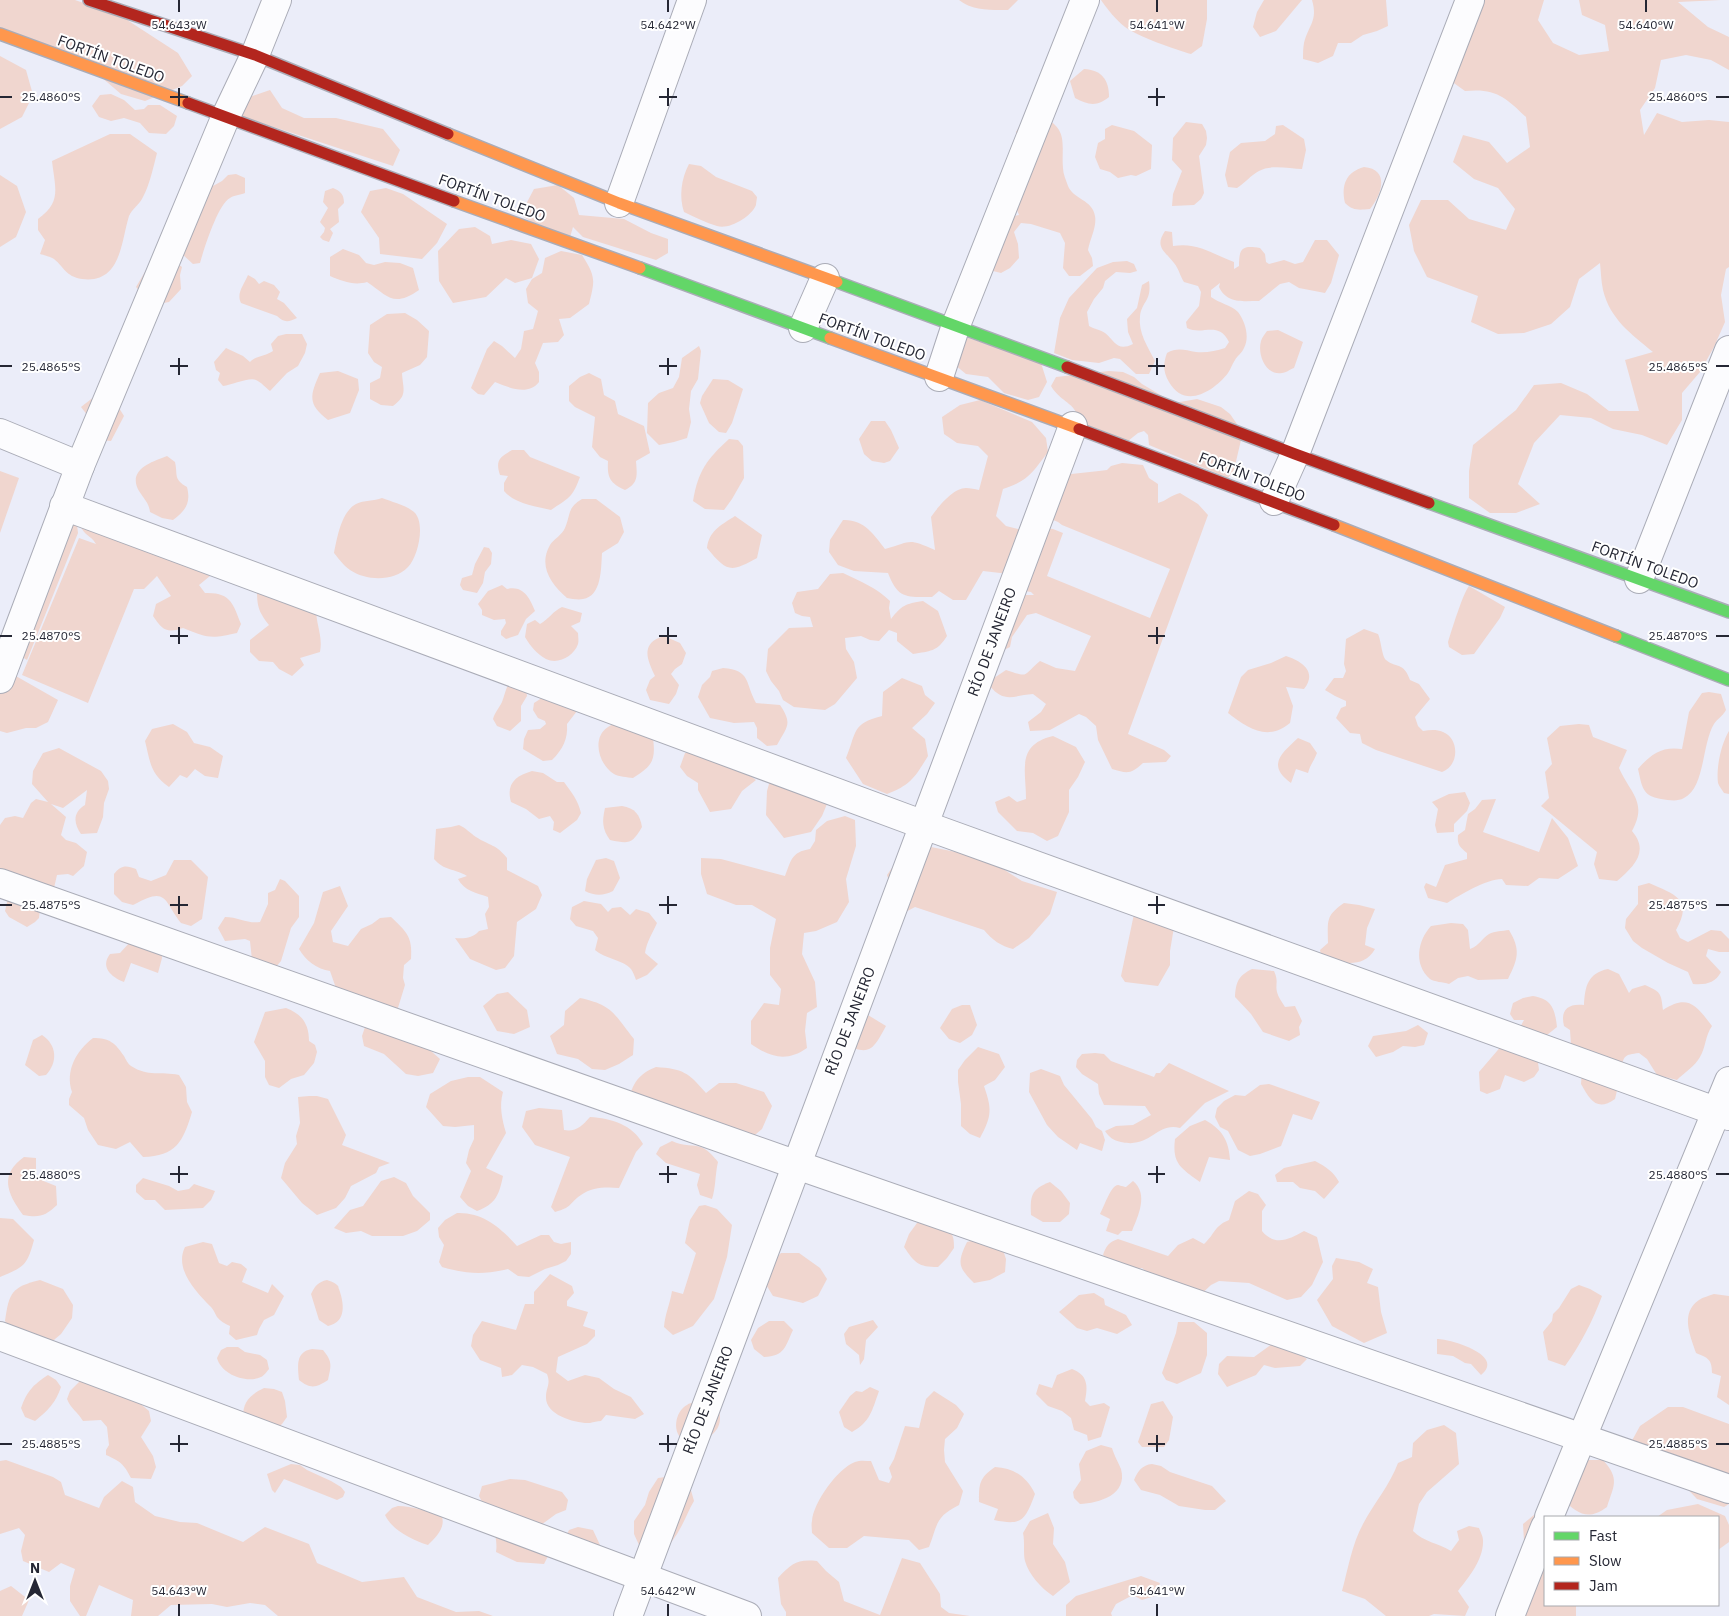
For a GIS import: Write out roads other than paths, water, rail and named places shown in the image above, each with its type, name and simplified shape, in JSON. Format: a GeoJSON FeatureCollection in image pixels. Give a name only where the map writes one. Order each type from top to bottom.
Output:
{"type":"FeatureCollection","features":[{"type":"Feature","properties":{"kind":"street","name":"FORTÍN TOLEDO"},"geometry":{"type":"LineString","coordinates":[[89,0],[255,55],[619,203],[956,325],[1296,454],[1729,612]]}},
{"type":"Feature","properties":{"kind":"street"},"geometry":{"type":"LineString","coordinates":[[0,679],[80,466],[226,116],[255,55],[277,0]]}},
{"type":"Feature","properties":{"kind":"street"},"geometry":{"type":"LineString","coordinates":[[619,203],[692,0]]}},
{"type":"Feature","properties":{"kind":"street"},"geometry":{"type":"LineString","coordinates":[[939,377],[956,325],[1085,0]]}},
{"type":"Feature","properties":{"kind":"street"},"geometry":{"type":"LineString","coordinates":[[1274,501],[1296,454],[1470,0]]}},
{"type":"Feature","properties":{"kind":"street","name":"FORTÍN TOLEDO"},"geometry":{"type":"LineString","coordinates":[[0,34],[1274,501],[1729,680]]}},
{"type":"Feature","properties":{"kind":"street"},"geometry":{"type":"LineString","coordinates":[[803,328],[825,278]]}},
{"type":"Feature","properties":{"kind":"street"},"geometry":{"type":"LineString","coordinates":[[1639,579],[1729,350]]}},
{"type":"Feature","properties":{"kind":"street","name":"RÍO DE JANEIRO"},"geometry":{"type":"LineString","coordinates":[[628,1616],[1073,426]]}},
{"type":"Feature","properties":{"kind":"street"},"geometry":{"type":"LineString","coordinates":[[0,433],[80,466]]}},
{"type":"Feature","properties":{"kind":"street"},"geometry":{"type":"LineString","coordinates":[[64,506],[924,825],[1722,1114]]}},
{"type":"Feature","properties":{"kind":"street"},"geometry":{"type":"LineString","coordinates":[[0,883],[797,1165],[1729,1489]]}},
{"type":"Feature","properties":{"kind":"street"},"geometry":{"type":"LineString","coordinates":[[1549,1516],[1581,1437],[1722,1114],[1729,1081]]}},
{"type":"Feature","properties":{"kind":"street"},"geometry":{"type":"LineString","coordinates":[[0,1336],[747,1616]]}},
{"type":"Feature","properties":{"kind":"street"},"geometry":{"type":"LineString","coordinates":[[1510,1616],[1544,1530]]}}]}
